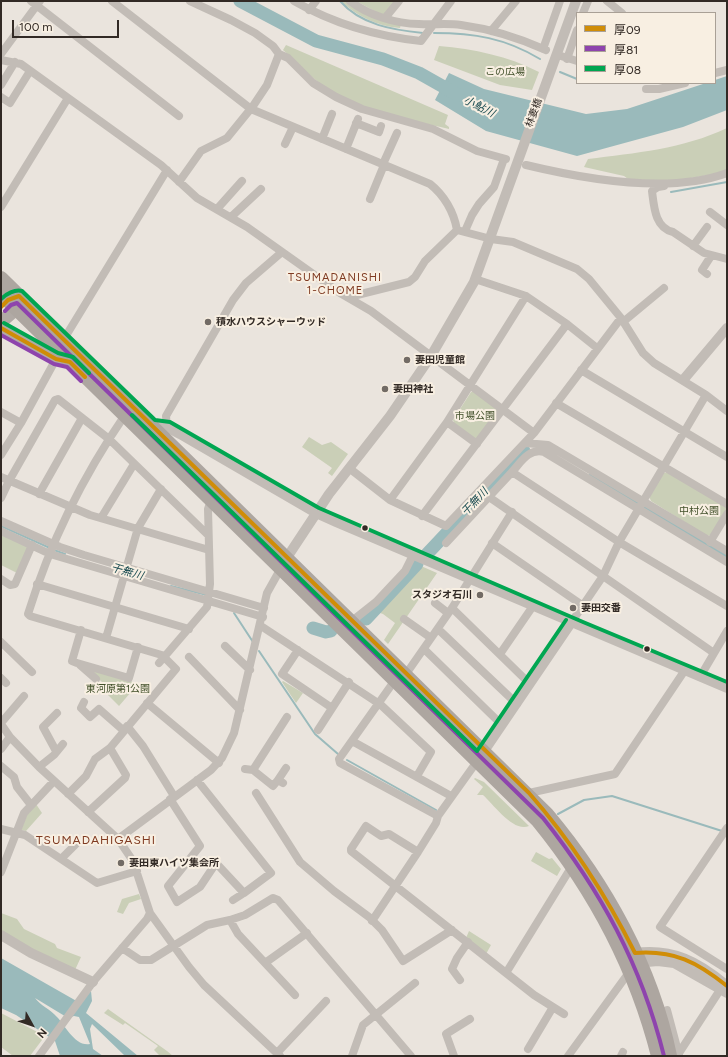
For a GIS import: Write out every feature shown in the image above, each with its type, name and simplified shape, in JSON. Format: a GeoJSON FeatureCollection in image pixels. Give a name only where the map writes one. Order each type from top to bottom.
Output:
{"type":"FeatureCollection","features":[{"type":"Feature","properties":{"kind":"highway"},"geometry":{"type":"LineString","coordinates":[[1,278],[9,301],[70,362],[210,500],[352,621],[401,677]]}},
{"type":"Feature","properties":{"kind":"highway"},"geometry":{"type":"LineString","coordinates":[[9,301],[64,339],[152,426],[284,563],[481,755],[538,821],[572,866],[633,963],[639,993],[658,1056]]}},
{"type":"Feature","properties":{"kind":"highway"},"geometry":{"type":"LineString","coordinates":[[481,755],[529,793],[564,834],[595,878],[676,1055]]}},
{"type":"Feature","properties":{"kind":"main road"},"geometry":{"type":"LineString","coordinates":[[1,322],[9,301]]}},
{"type":"Feature","properties":{"kind":"main road"},"geometry":{"type":"LineString","coordinates":[[1,328],[56,359],[70,362]]}},
{"type":"Feature","properties":{"kind":"street"},"geometry":{"type":"LineString","coordinates":[[112,1],[250,109],[430,184],[437,190],[446,202],[455,220],[457,230]]}},
{"type":"Feature","properties":{"kind":"street"},"geometry":{"type":"LineString","coordinates":[[190,1],[231,20],[255,34],[273,46],[279,54],[288,58],[313,84],[362,109],[433,129],[477,151],[505,159],[494,187],[475,210],[466,231]]}},
{"type":"Feature","properties":{"kind":"street"},"geometry":{"type":"LineString","coordinates":[[294,1],[334,22],[393,38],[421,41],[451,1]]}},
{"type":"Feature","properties":{"kind":"street"},"geometry":{"type":"LineString","coordinates":[[309,10],[316,1]]}},
{"type":"Feature","properties":{"kind":"street"},"geometry":{"type":"LineString","coordinates":[[350,1],[373,14],[405,23],[460,25],[491,31],[545,49],[560,1]]}},
{"type":"Feature","properties":{"kind":"street"},"geometry":{"type":"LineString","coordinates":[[385,18],[399,1]]}},
{"type":"Feature","properties":{"kind":"street"},"geometry":{"type":"LineString","coordinates":[[491,31],[516,1]]}},
{"type":"Feature","properties":{"kind":"street","name":"林妻橋"},"geometry":{"type":"LineString","coordinates":[[284,563],[316,513],[390,416],[430,356],[475,279],[491,239],[521,149],[576,1]]}},
{"type":"Feature","properties":{"kind":"street"},"geometry":{"type":"LineString","coordinates":[[583,12],[588,1]]}},
{"type":"Feature","properties":{"kind":"street"},"geometry":{"type":"LineString","coordinates":[[607,1],[621,12]]}},
{"type":"Feature","properties":{"kind":"street"},"geometry":{"type":"LineString","coordinates":[[3,48],[36,3],[179,116]]}},
{"type":"Feature","properties":{"kind":"street"},"geometry":{"type":"LineString","coordinates":[[576,32],[564,57],[576,61]]}},
{"type":"Feature","properties":{"kind":"street"},"geometry":{"type":"LineString","coordinates":[[179,182],[201,151],[227,138],[250,109],[266,85],[279,54]]}},
{"type":"Feature","properties":{"kind":"street"},"geometry":{"type":"LineString","coordinates":[[1,60],[15,62],[30,71],[167,170],[197,198],[231,217],[349,298],[371,311],[534,433]]}},
{"type":"Feature","properties":{"kind":"street"},"geometry":{"type":"LineString","coordinates":[[1,85],[15,62]]}},
{"type":"Feature","properties":{"kind":"street"},"geometry":{"type":"LineString","coordinates":[[716,74],[727,70]]}},
{"type":"Feature","properties":{"kind":"street"},"geometry":{"type":"LineString","coordinates":[[1,97],[10,103],[30,71]]}},
{"type":"Feature","properties":{"kind":"street"},"geometry":{"type":"LineString","coordinates":[[646,85],[659,89],[681,84]]}},
{"type":"Feature","properties":{"kind":"street"},"geometry":{"type":"LineString","coordinates":[[1,207],[68,98]]}},
{"type":"Feature","properties":{"kind":"street"},"geometry":{"type":"LineString","coordinates":[[322,139],[332,114]]}},
{"type":"Feature","properties":{"kind":"street"},"geometry":{"type":"LineString","coordinates":[[346,149],[357,121],[379,132]]}},
{"type":"Feature","properties":{"kind":"street"},"geometry":{"type":"LineString","coordinates":[[285,144],[293,127]]}},
{"type":"Feature","properties":{"kind":"street"},"geometry":{"type":"LineString","coordinates":[[370,199],[383,164],[397,133]]}},
{"type":"Feature","properties":{"kind":"street"},"geometry":{"type":"LineString","coordinates":[[526,165],[565,174],[666,184]]}},
{"type":"Feature","properties":{"kind":"street"},"geometry":{"type":"LineString","coordinates":[[64,339],[167,170]]}},
{"type":"Feature","properties":{"kind":"street"},"geometry":{"type":"LineString","coordinates":[[726,175],[666,184],[652,191],[658,222],[669,231],[711,256],[727,258]]}},
{"type":"Feature","properties":{"kind":"street"},"geometry":{"type":"LineString","coordinates":[[217,209],[242,181]]}},
{"type":"Feature","properties":{"kind":"street"},"geometry":{"type":"LineString","coordinates":[[231,217],[261,189]]}},
{"type":"Feature","properties":{"kind":"street"},"geometry":{"type":"LineString","coordinates":[[710,212],[727,225]]}},
{"type":"Feature","properties":{"kind":"street"},"geometry":{"type":"LineString","coordinates":[[693,246],[707,227]]}},
{"type":"Feature","properties":{"kind":"street"},"geometry":{"type":"LineString","coordinates":[[457,230],[466,231],[491,239],[513,242],[577,269],[589,279],[622,320],[643,353],[654,363],[684,380],[727,411]]}},
{"type":"Feature","properties":{"kind":"street"},"geometry":{"type":"LineString","coordinates":[[349,298],[409,282],[416,277],[425,261],[457,230]]}},
{"type":"Feature","properties":{"kind":"street"},"geometry":{"type":"LineString","coordinates":[[167,428],[166,416],[233,300],[246,283],[282,252]]}},
{"type":"Feature","properties":{"kind":"street"},"geometry":{"type":"LineString","coordinates":[[707,274],[702,270],[711,256]]}},
{"type":"Feature","properties":{"kind":"street"},"geometry":{"type":"LineString","coordinates":[[475,279],[526,296],[567,324],[597,348]]}},
{"type":"Feature","properties":{"kind":"street"},"geometry":{"type":"LineString","coordinates":[[349,468],[390,500],[446,526],[534,433],[597,348],[622,320],[664,288]]}},
{"type":"Feature","properties":{"kind":"street"},"geometry":{"type":"LineString","coordinates":[[390,500],[447,422],[526,296]]}},
{"type":"Feature","properties":{"kind":"street"},"geometry":{"type":"LineString","coordinates":[[422,516],[567,324]]}},
{"type":"Feature","properties":{"kind":"street"},"geometry":{"type":"LineString","coordinates":[[684,380],[727,328]]}},
{"type":"Feature","properties":{"kind":"street"},"geometry":{"type":"LineString","coordinates":[[1,455],[21,423],[56,359]]}},
{"type":"Feature","properties":{"kind":"street"},"geometry":{"type":"LineString","coordinates":[[581,370],[727,457]]}},
{"type":"Feature","properties":{"kind":"street"},"geometry":{"type":"LineString","coordinates":[[372,921],[418,852],[451,796],[502,725],[603,576],[619,542],[706,395]]}},
{"type":"Feature","properties":{"kind":"street"},"geometry":{"type":"LineString","coordinates":[[1,498],[5,479],[55,400],[58,399],[109,439],[208,535]]}},
{"type":"Feature","properties":{"kind":"street"},"geometry":{"type":"LineString","coordinates":[[556,403],[727,504]]}},
{"type":"Feature","properties":{"kind":"street"},"geometry":{"type":"LineString","coordinates":[[1,412],[21,423]]}},
{"type":"Feature","properties":{"kind":"street"},"geometry":{"type":"LineString","coordinates":[[68,794],[86,776],[95,759],[110,748],[125,728],[176,669],[163,659],[138,647],[30,616],[28,614],[37,584],[70,508],[124,415]]}},
{"type":"Feature","properties":{"kind":"street"},"geometry":{"type":"LineString","coordinates":[[39,494],[82,418]]}},
{"type":"Feature","properties":{"kind":"street"},"geometry":{"type":"LineString","coordinates":[[447,422],[477,444]]}},
{"type":"Feature","properties":{"kind":"street"},"geometry":{"type":"LineString","coordinates":[[152,426],[167,428],[316,513],[571,623],[727,688]]}},
{"type":"Feature","properties":{"kind":"street"},"geometry":{"type":"LineString","coordinates":[[525,443],[542,448],[644,501],[727,551]]}},
{"type":"Feature","properties":{"kind":"street"},"geometry":{"type":"LineString","coordinates":[[446,543],[529,454],[542,448]]}},
{"type":"Feature","properties":{"kind":"street"},"geometry":{"type":"LineString","coordinates":[[542,448],[638,509],[727,562]]}},
{"type":"Feature","properties":{"kind":"street"},"geometry":{"type":"LineString","coordinates":[[101,518],[134,464]]}},
{"type":"Feature","properties":{"kind":"street"},"geometry":{"type":"LineString","coordinates":[[512,472],[619,542],[727,606]]}},
{"type":"Feature","properties":{"kind":"street"},"geometry":{"type":"LineString","coordinates":[[5,479],[70,508],[209,550]]}},
{"type":"Feature","properties":{"kind":"street"},"geometry":{"type":"LineString","coordinates":[[106,638],[138,528],[161,489]]}},
{"type":"Feature","properties":{"kind":"street"},"geometry":{"type":"LineString","coordinates":[[489,497],[714,653]]}},
{"type":"Feature","properties":{"kind":"street"},"geometry":{"type":"LineString","coordinates":[[163,659],[207,607],[209,597],[208,510],[210,500]]}},
{"type":"Feature","properties":{"kind":"street"},"geometry":{"type":"LineString","coordinates":[[438,816],[340,763],[339,759],[378,703],[424,649],[450,611],[512,512]]}},
{"type":"Feature","properties":{"kind":"street"},"geometry":{"type":"LineString","coordinates":[[710,542],[727,514]]}},
{"type":"Feature","properties":{"kind":"street"},"geometry":{"type":"LineString","coordinates":[[1,521],[52,549]]}},
{"type":"Feature","properties":{"kind":"street"},"geometry":{"type":"LineString","coordinates":[[1,531],[32,545],[52,549],[209,597],[263,617]]}},
{"type":"Feature","properties":{"kind":"street"},"geometry":{"type":"LineString","coordinates":[[492,543],[582,605]]}},
{"type":"Feature","properties":{"kind":"street"},"geometry":{"type":"LineString","coordinates":[[5,583],[15,584],[32,545]]}},
{"type":"Feature","properties":{"kind":"street"},"geometry":{"type":"LineString","coordinates":[[352,621],[376,602],[405,571],[413,555]]}},
{"type":"Feature","properties":{"kind":"street"},"geometry":{"type":"LineString","coordinates":[[118,839],[198,780],[218,763],[230,745],[261,626],[267,592],[284,563]]}},
{"type":"Feature","properties":{"kind":"street"},"geometry":{"type":"LineString","coordinates":[[37,584],[188,629]]}},
{"type":"Feature","properties":{"kind":"street"},"geometry":{"type":"LineString","coordinates":[[209,597],[264,608]]}},
{"type":"Feature","properties":{"kind":"street"},"geometry":{"type":"LineString","coordinates":[[435,603],[450,611],[500,654],[530,684]]}},
{"type":"Feature","properties":{"kind":"street"},"geometry":{"type":"LineString","coordinates":[[500,654],[533,606]]}},
{"type":"Feature","properties":{"kind":"street"},"geometry":{"type":"LineString","coordinates":[[404,619],[431,638]]}},
{"type":"Feature","properties":{"kind":"street"},"geometry":{"type":"LineString","coordinates":[[261,626],[378,703],[431,752],[417,776]]}},
{"type":"Feature","properties":{"kind":"street"},"geometry":{"type":"LineString","coordinates":[[438,629],[516,704]]}},
{"type":"Feature","properties":{"kind":"street"},"geometry":{"type":"LineString","coordinates":[[81,630],[72,661],[77,663],[96,679]]}},
{"type":"Feature","properties":{"kind":"street"},"geometry":{"type":"LineString","coordinates":[[700,677],[727,631]]}},
{"type":"Feature","properties":{"kind":"street"},"geometry":{"type":"LineString","coordinates":[[1,642],[32,672]]}},
{"type":"Feature","properties":{"kind":"street"},"geometry":{"type":"LineString","coordinates":[[225,646],[250,670]]}},
{"type":"Feature","properties":{"kind":"street"},"geometry":{"type":"LineString","coordinates":[[77,663],[129,678],[138,647]]}},
{"type":"Feature","properties":{"kind":"street"},"geometry":{"type":"LineString","coordinates":[[424,649],[502,725]]}},
{"type":"Feature","properties":{"kind":"street"},"geometry":{"type":"LineString","coordinates":[[298,650],[282,674],[332,708]]}},
{"type":"Feature","properties":{"kind":"street"},"geometry":{"type":"LineString","coordinates":[[189,657],[215,680],[240,710]]}},
{"type":"Feature","properties":{"kind":"street"},"geometry":{"type":"LineString","coordinates":[[529,793],[615,774],[685,670]]}},
{"type":"Feature","properties":{"kind":"street"},"geometry":{"type":"LineString","coordinates":[[318,730],[348,682]]}},
{"type":"Feature","properties":{"kind":"street"},"geometry":{"type":"LineString","coordinates":[[24,696],[1,723],[10,738],[39,767],[118,839],[130,855],[137,871],[150,913],[173,946],[204,985],[278,1054],[310,1022],[326,1001]]}},
{"type":"Feature","properties":{"kind":"street"},"geometry":{"type":"LineString","coordinates":[[147,703],[218,763]]}},
{"type":"Feature","properties":{"kind":"street"},"geometry":{"type":"LineString","coordinates":[[81,704],[90,717],[99,709],[125,728],[143,746],[200,846],[168,886],[178,902],[200,887],[216,862],[244,893]]}},
{"type":"Feature","properties":{"kind":"street"},"geometry":{"type":"LineString","coordinates":[[56,751],[43,728],[49,718],[57,713]]}},
{"type":"Feature","properties":{"kind":"street"},"geometry":{"type":"LineString","coordinates":[[286,768],[280,782],[274,786],[249,769],[273,743],[287,717]]}},
{"type":"Feature","properties":{"kind":"street"},"geometry":{"type":"LineString","coordinates":[[1,749],[10,738]]}},
{"type":"Feature","properties":{"kind":"street"},"geometry":{"type":"LineString","coordinates":[[352,741],[451,796]]}},
{"type":"Feature","properties":{"kind":"street"},"geometry":{"type":"LineString","coordinates":[[39,767],[54,755],[63,744]]}},
{"type":"Feature","properties":{"kind":"street"},"geometry":{"type":"LineString","coordinates":[[88,812],[125,778],[126,775],[110,748]]}},
{"type":"Feature","properties":{"kind":"street"},"geometry":{"type":"LineString","coordinates":[[1,766],[14,777],[17,787],[31,805]]}},
{"type":"Feature","properties":{"kind":"street"},"geometry":{"type":"LineString","coordinates":[[198,780],[271,873],[233,900]]}},
{"type":"Feature","properties":{"kind":"street"},"geometry":{"type":"LineString","coordinates":[[1,872],[24,813],[54,781]]}},
{"type":"Feature","properties":{"kind":"street"},"geometry":{"type":"LineString","coordinates":[[256,792],[300,862],[334,892],[382,930],[403,960],[452,930]]}},
{"type":"Feature","properties":{"kind":"street"},"geometry":{"type":"LineString","coordinates":[[418,852],[388,834],[381,836],[366,826],[351,849],[351,851],[506,973],[564,1014]]}},
{"type":"Feature","properties":{"kind":"street"},"geometry":{"type":"LineString","coordinates":[[1,829],[25,835],[97,883],[137,871]]}},
{"type":"Feature","properties":{"kind":"street"},"geometry":{"type":"LineString","coordinates":[[726,830],[660,927],[727,969]]}},
{"type":"Feature","properties":{"kind":"street"},"geometry":{"type":"LineString","coordinates":[[61,859],[76,844]]}},
{"type":"Feature","properties":{"kind":"street"},"geometry":{"type":"LineString","coordinates":[[506,973],[572,866]]}},
{"type":"Feature","properties":{"kind":"street"},"geometry":{"type":"LineString","coordinates":[[122,948],[140,960],[151,960],[207,925],[244,915],[272,898],[278,900],[285,906],[411,1056]]}},
{"type":"Feature","properties":{"kind":"street"},"geometry":{"type":"LineString","coordinates":[[39,1056],[90,985],[147,920],[150,913]]}},
{"type":"Feature","properties":{"kind":"street"},"geometry":{"type":"LineString","coordinates":[[230,920],[238,934],[294,995]]}},
{"type":"Feature","properties":{"kind":"street"},"geometry":{"type":"LineString","coordinates":[[265,963],[307,933]]}},
{"type":"Feature","properties":{"kind":"street"},"geometry":{"type":"LineString","coordinates":[[1,934],[31,953],[90,985]]}},
{"type":"Feature","properties":{"kind":"street"},"geometry":{"type":"LineString","coordinates":[[456,978],[452,969],[457,958],[468,942]]}},
{"type":"Feature","properties":{"kind":"street"},"geometry":{"type":"LineString","coordinates":[[568,1056],[633,963],[659,952],[678,955],[693,963],[725,990],[676,1055]]}},
{"type":"Feature","properties":{"kind":"street"},"geometry":{"type":"LineString","coordinates":[[352,1056],[363,1026],[376,1013],[415,983]]}},
{"type":"Feature","properties":{"kind":"street"},"geometry":{"type":"LineString","coordinates":[[528,1049],[530,1039],[553,1007]]}},
{"type":"Feature","properties":{"kind":"street"},"geometry":{"type":"LineString","coordinates":[[667,1010],[676,1055]]}},
{"type":"Feature","properties":{"kind":"street"},"geometry":{"type":"LineString","coordinates":[[454,1056],[446,1034],[470,1019]]}},
{"type":"Feature","properties":{"kind":"green space"},"geometry":{"type":"Polygon","coordinates":[[[341,1],[348,1],[401,24],[400,28],[383,25],[368,20],[354,12],[341,1]]]}},
{"type":"Feature","properties":{"kind":"green space"},"geometry":{"type":"Polygon","coordinates":[[[356,1],[396,1],[385,14],[382,15],[356,1]]]}},
{"type":"Feature","properties":{"kind":"green space"},"geometry":{"type":"Polygon","coordinates":[[[286,45],[448,115],[445,124],[449,127],[449,129],[377,111],[337,95],[316,80],[283,50],[286,45]]]}},
{"type":"Feature","properties":{"kind":"green space","name":"この広場"},"geometry":{"type":"Polygon","coordinates":[[[439,46],[490,54],[527,66],[539,72],[532,90],[500,85],[434,60],[439,46]]]}},
{"type":"Feature","properties":{"kind":"green space"},"geometry":{"type":"Polygon","coordinates":[[[727,128],[727,170],[720,173],[668,182],[628,179],[624,176],[584,167],[588,159],[659,149],[693,141],[727,128]]]}},
{"type":"Feature","properties":{"kind":"green space","name":"市場公園"},"geometry":{"type":"Polygon","coordinates":[[[474,391],[497,409],[497,411],[477,438],[474,439],[454,423],[453,420],[471,392],[474,391]]]}},
{"type":"Feature","properties":{"kind":"green space"},"geometry":{"type":"Polygon","coordinates":[[[309,437],[322,445],[331,442],[348,454],[332,476],[328,473],[332,468],[302,447],[309,437]]]}},
{"type":"Feature","properties":{"kind":"green space","name":"中村公園"},"geometry":{"type":"Polygon","coordinates":[[[668,472],[726,506],[726,511],[711,535],[707,536],[651,501],[649,496],[664,473],[668,472]]]}},
{"type":"Feature","properties":{"kind":"green space"},"geometry":{"type":"Polygon","coordinates":[[[1,534],[27,545],[27,549],[17,573],[1,565],[1,534]]]}},
{"type":"Feature","properties":{"kind":"green space"},"geometry":{"type":"Polygon","coordinates":[[[421,566],[437,573],[388,644],[384,640],[395,623],[383,614],[377,612],[421,566]]]}},
{"type":"Feature","properties":{"kind":"green space","name":"東河原第1公園"},"geometry":{"type":"Polygon","coordinates":[[[95,670],[131,681],[137,685],[119,706],[99,686],[102,682],[92,673],[95,670]]]}},
{"type":"Feature","properties":{"kind":"green space"},"geometry":{"type":"Polygon","coordinates":[[[283,681],[303,693],[296,703],[282,682],[283,681]]]}},
{"type":"Feature","properties":{"kind":"green space"},"geometry":{"type":"Polygon","coordinates":[[[475,778],[484,782],[529,826],[517,826],[504,817],[483,795],[477,795],[483,787],[474,779],[475,778]]]}},
{"type":"Feature","properties":{"kind":"green space"},"geometry":{"type":"Polygon","coordinates":[[[36,804],[42,813],[26,831],[21,830],[27,815],[36,804]]]}},
{"type":"Feature","properties":{"kind":"green space"},"geometry":{"type":"Polygon","coordinates":[[[536,852],[549,859],[552,858],[561,869],[557,876],[531,861],[536,852]]]}},
{"type":"Feature","properties":{"kind":"green space"},"geometry":{"type":"Polygon","coordinates":[[[139,894],[141,899],[129,903],[123,914],[117,912],[122,899],[139,894]]]}},
{"type":"Feature","properties":{"kind":"green space"},"geometry":{"type":"Polygon","coordinates":[[[1,913],[17,919],[24,929],[55,944],[57,948],[81,957],[75,970],[47,958],[1,931],[1,913]]]}},
{"type":"Feature","properties":{"kind":"green space"},"geometry":{"type":"Polygon","coordinates":[[[469,931],[491,945],[486,954],[466,938],[469,931]]]}},
{"type":"Feature","properties":{"kind":"green space"},"geometry":{"type":"Polygon","coordinates":[[[108,1009],[173,1056],[160,1056],[154,1050],[158,1046],[125,1023],[123,1025],[104,1013],[108,1009]]]}},
{"type":"Feature","properties":{"kind":"green space"},"geometry":{"type":"Polygon","coordinates":[[[1,1013],[45,1036],[30,1056],[13,1056],[1,1047],[1,1013]]]}},
{"type":"Feature","properties":{"kind":"water"},"geometry":{"type":"Polygon","coordinates":[[[449,73],[484,89],[586,114],[627,109],[703,84],[716,84],[716,80],[727,76],[727,110],[683,127],[577,156],[486,131],[435,100],[449,73]]]}},
{"type":"Feature","properties":{"kind":"water"},"geometry":{"type":"Polygon","coordinates":[[[1,958],[80,1003],[91,991],[92,1001],[86,1013],[138,1056],[125,1056],[92,1024],[90,1029],[93,1049],[103,1056],[60,1056],[55,1041],[16,1015],[1,1008],[1,958]],[[35,998],[54,1014],[75,1039],[85,1044],[90,1044],[79,1017],[74,1016],[68,1018],[35,998]]]}},
{"type":"Feature","properties":{"kind":"waterway","name":"小鮎川"},"geometry":{"type":"LineString","coordinates":[[240,1],[316,41],[383,59],[419,73],[458,95]]}},
{"type":"Feature","properties":{"kind":"waterway"},"geometry":{"type":"LineString","coordinates":[[340,1],[358,16],[378,25],[423,33]]}},
{"type":"Feature","properties":{"kind":"waterway"},"geometry":{"type":"LineString","coordinates":[[434,33],[463,34],[489,38],[514,46],[540,59]]}},
{"type":"Feature","properties":{"kind":"waterway"},"geometry":{"type":"LineString","coordinates":[[560,72],[576,79]]}},
{"type":"Feature","properties":{"kind":"waterway"},"geometry":{"type":"LineString","coordinates":[[671,192],[727,182]]}},
{"type":"Feature","properties":{"kind":"waterway","name":"干無川"},"geometry":{"type":"LineString","coordinates":[[427,554],[524,451]]}},
{"type":"Feature","properties":{"kind":"waterway","name":"干無川"},"geometry":{"type":"LineString","coordinates":[[595,477],[634,501]]}},
{"type":"Feature","properties":{"kind":"waterway","name":"干無川"},"geometry":{"type":"LineString","coordinates":[[647,509],[727,556]]}},
{"type":"Feature","properties":{"kind":"waterway","name":"干無川"},"geometry":{"type":"LineString","coordinates":[[1,526],[50,548]]}},
{"type":"Feature","properties":{"kind":"waterway","name":"干無川"},"geometry":{"type":"LineString","coordinates":[[54,550],[65,554]]}},
{"type":"Feature","properties":{"kind":"waterway","name":"干無川"},"geometry":{"type":"LineString","coordinates":[[366,619],[417,564]]}},
{"type":"Feature","properties":{"kind":"waterway","name":"干無川"},"geometry":{"type":"LineString","coordinates":[[171,586],[207,595]]}},
{"type":"Feature","properties":{"kind":"waterway"},"geometry":{"type":"LineString","coordinates":[[234,613],[253,642]]}},
{"type":"Feature","properties":{"kind":"waterway","name":"干無川"},"geometry":{"type":"LineString","coordinates":[[313,628],[326,632],[331,631]]}},
{"type":"Feature","properties":{"kind":"waterway"},"geometry":{"type":"LineString","coordinates":[[259,651],[315,734],[338,754]]}},
{"type":"Feature","properties":{"kind":"waterway"},"geometry":{"type":"LineString","coordinates":[[347,760],[436,810]]}},
{"type":"Feature","properties":{"kind":"waterway"},"geometry":{"type":"LineString","coordinates":[[558,814],[584,800],[612,796],[722,831]]}},
{"type":"Feature","properties":{"kind":"transit line","name":"厚08"},"geometry":{"type":"LineString","coordinates":[[1,299],[11,292],[22,291],[155,420],[170,422],[319,508],[583,622],[727,682]]}},
{"type":"Feature","properties":{"kind":"transit line","name":"厚09"},"geometry":{"type":"LineString","coordinates":[[1,307],[8,300],[19,296],[529,793],[574,850],[612,910],[635,953],[662,954],[684,959],[705,970],[727,986]]}},
{"type":"Feature","properties":{"kind":"transit line","name":"厚81"},"geometry":{"type":"LineString","coordinates":[[5,311],[11,305],[17,303],[543,818],[583,873],[617,930],[644,990],[655,1022],[664,1056]]}},
{"type":"Feature","properties":{"kind":"transit line","name":"厚08"},"geometry":{"type":"LineString","coordinates":[[4,323],[58,353],[73,357],[89,373]]}},
{"type":"Feature","properties":{"kind":"transit line","name":"厚09"},"geometry":{"type":"LineString","coordinates":[[1,328],[56,359],[70,362],[85,377]]}},
{"type":"Feature","properties":{"kind":"transit line","name":"厚81"},"geometry":{"type":"LineString","coordinates":[[1,335],[54,364],[67,367],[81,381]]}},
{"type":"Feature","properties":{"kind":"transit line","name":"厚08"},"geometry":{"type":"LineString","coordinates":[[132,415],[477,751],[566,620]]}},
{"type":"Feature","properties":{"kind":"place","name":"積水ハウスシャーウッド"},"geometry":{"type":"Point","coordinates":[208,322]}},
{"type":"Feature","properties":{"kind":"place","name":"妻田児童館"},"geometry":{"type":"Point","coordinates":[407,360]}},
{"type":"Feature","properties":{"kind":"place","name":"妻田神社"},"geometry":{"type":"Point","coordinates":[385,389]}},
{"type":"Feature","properties":{"kind":"place","name":"スタジオ石川"},"geometry":{"type":"Point","coordinates":[480,595]}},
{"type":"Feature","properties":{"kind":"place","name":"妻田交番"},"geometry":{"type":"Point","coordinates":[573,608]}},
{"type":"Feature","properties":{"kind":"place","name":"妻田東ハイツ集会所"},"geometry":{"type":"Point","coordinates":[121,863]}},
{"type":"Feature","properties":{"kind":"district","name":"TSUMADANISHI 1-CHOME"},"geometry":{"type":"Point","coordinates":[335,284]}},
{"type":"Feature","properties":{"kind":"district","name":"TSUMADAHIGASHI"},"geometry":{"type":"Point","coordinates":[96,840]}}]}
